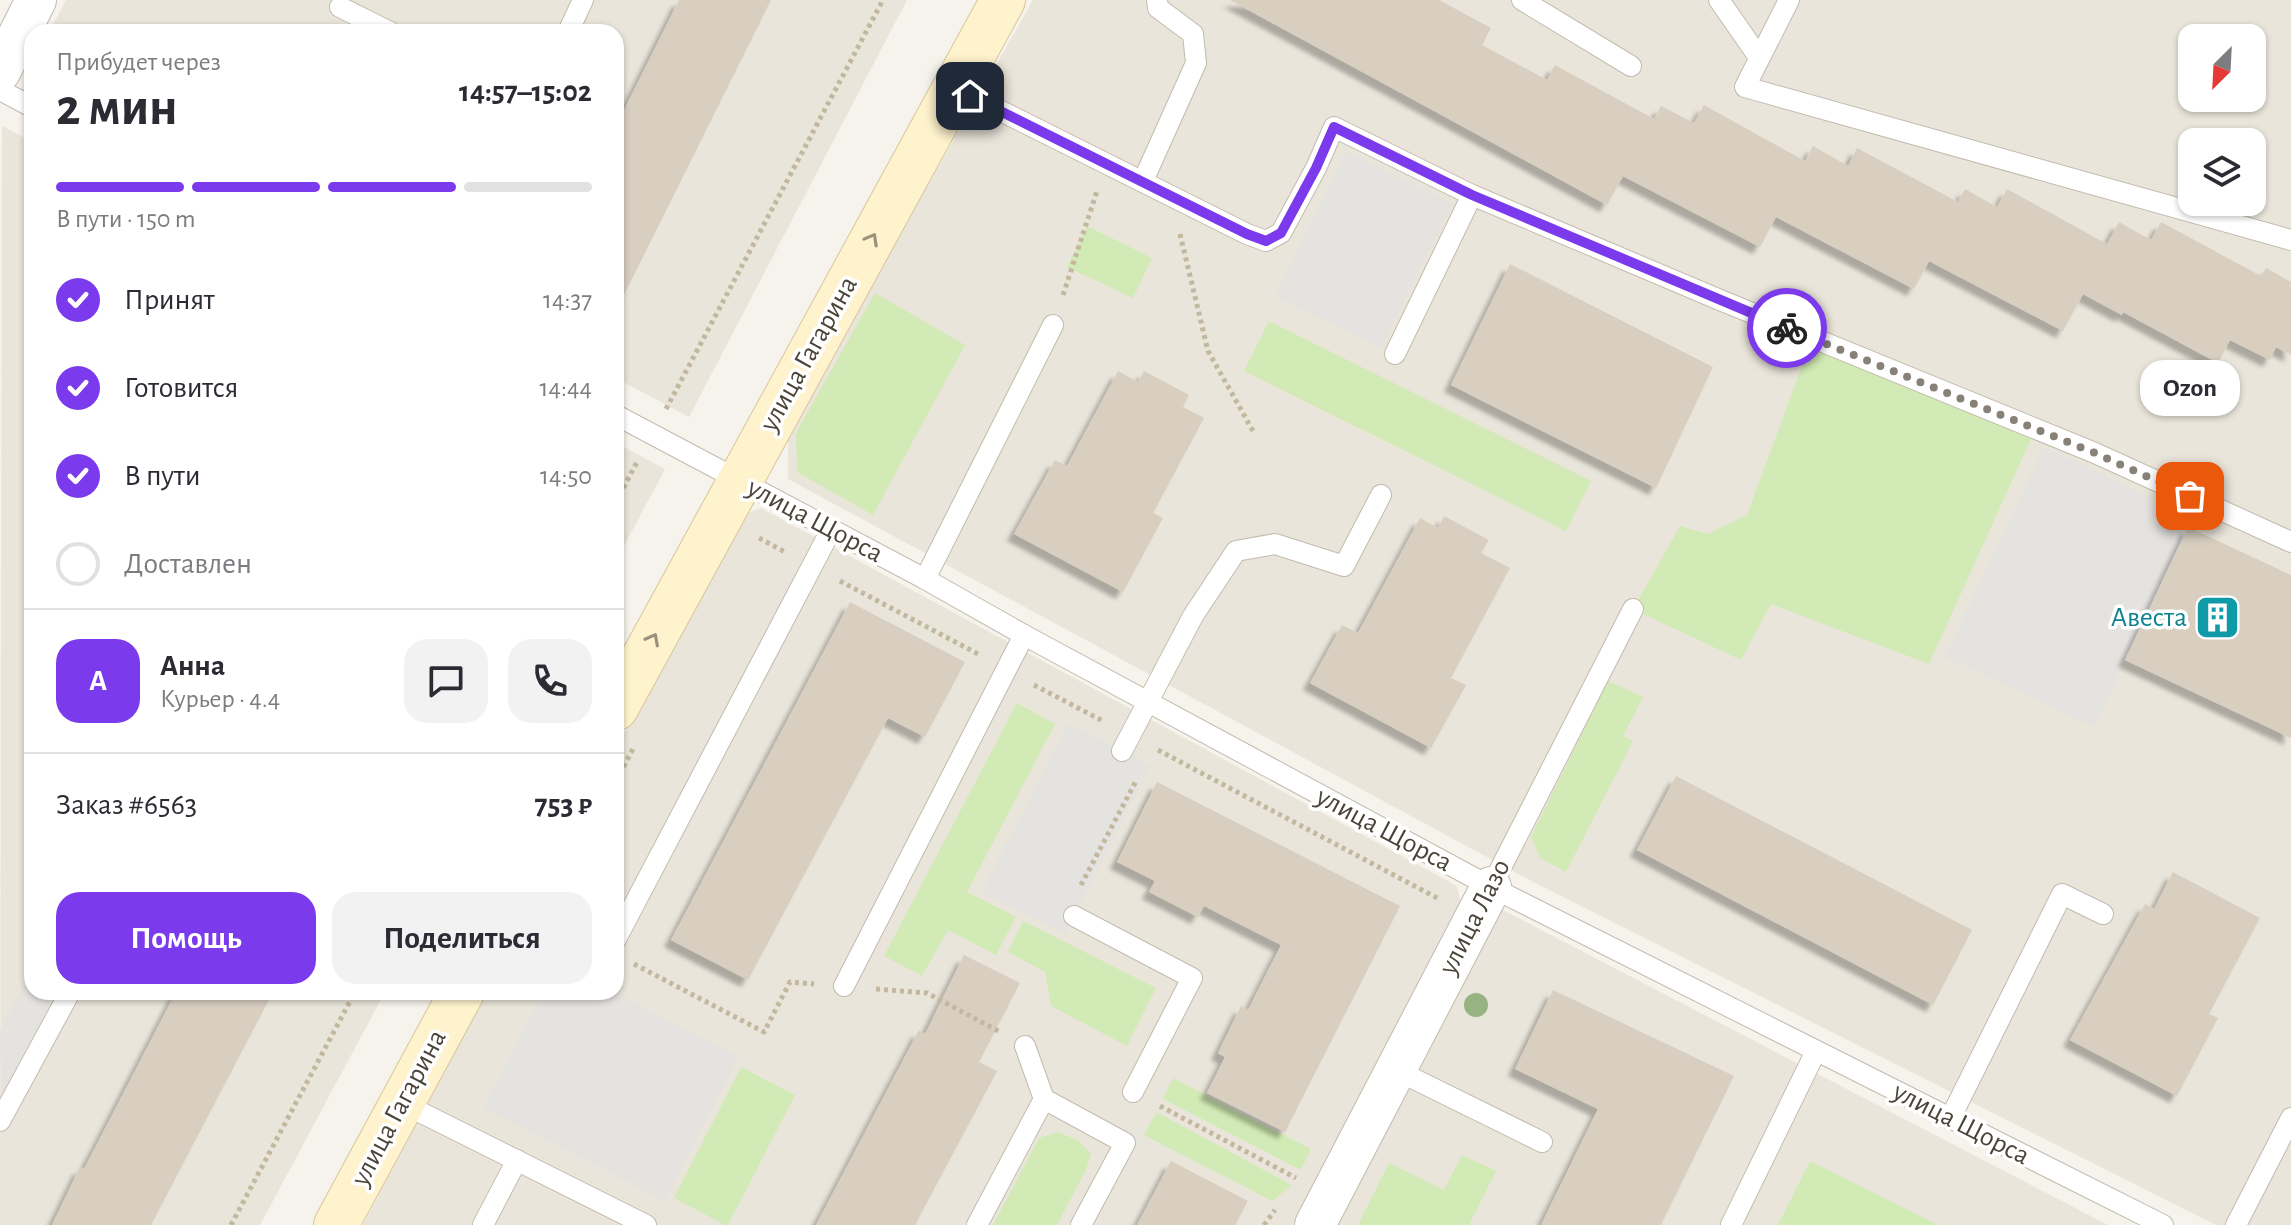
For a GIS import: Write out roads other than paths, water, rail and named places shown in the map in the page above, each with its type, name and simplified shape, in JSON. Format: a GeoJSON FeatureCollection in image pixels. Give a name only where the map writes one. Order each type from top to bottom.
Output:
{"type":"FeatureCollection","features":[{"type":"Feature","properties":{"kind":"main road","name":"улица Гагарина"},"geometry":{"type":"LineString","coordinates":[[627,724],[739,481],[1003,0]]}},
{"type":"Feature","properties":{"kind":"main road","name":"улица Гагарина"},"geometry":{"type":"LineString","coordinates":[[336,1225],[458,1000]]}},
{"type":"Feature","properties":{"kind":"street"},"geometry":{"type":"LineString","coordinates":[[0,72],[36,0]]}},
{"type":"Feature","properties":{"kind":"street","name":"улица Лазо"},"geometry":{"type":"LineString","coordinates":[[1315,1225],[1491,887]]}},
{"type":"Feature","properties":{"kind":"lane"},"geometry":{"type":"LineString","coordinates":[[572,24],[583,0]]}},
{"type":"Feature","properties":{"kind":"lane"},"geometry":{"type":"LineString","coordinates":[[1143,181],[1196,63],[1193,34],[1158,8],[1157,0]]}},
{"type":"Feature","properties":{"kind":"lane"},"geometry":{"type":"LineString","coordinates":[[1522,0],[1631,66]]}},
{"type":"Feature","properties":{"kind":"lane"},"geometry":{"type":"LineString","coordinates":[[1719,0],[1758,56]]}},
{"type":"Feature","properties":{"kind":"lane"},"geometry":{"type":"LineString","coordinates":[[1789,0],[1745,87],[2291,240]]}},
{"type":"Feature","properties":{"kind":"lane"},"geometry":{"type":"LineString","coordinates":[[340,7],[374,24]]}},
{"type":"Feature","properties":{"kind":"lane"},"geometry":{"type":"LineString","coordinates":[[955,88],[1266,241],[1281,233],[1334,127],[1472,195],[2095,453],[2291,542]]}},
{"type":"Feature","properties":{"kind":"lane"},"geometry":{"type":"LineString","coordinates":[[0,90],[24,103]]}},
{"type":"Feature","properties":{"kind":"lane"},"geometry":{"type":"LineString","coordinates":[[1395,354],[1472,195]]}},
{"type":"Feature","properties":{"kind":"lane"},"geometry":{"type":"LineString","coordinates":[[925,579],[1053,325]]}},
{"type":"Feature","properties":{"kind":"lane","name":"улица Щорса"},"geometry":{"type":"LineString","coordinates":[[624,419],[1491,887],[2152,1223]]}},
{"type":"Feature","properties":{"kind":"lane"},"geometry":{"type":"LineString","coordinates":[[1126,743],[1193,616],[1236,551],[1275,544],[1344,566],[1381,495]]}},
{"type":"Feature","properties":{"kind":"lane"},"geometry":{"type":"LineString","coordinates":[[624,924],[831,530]]}},
{"type":"Feature","properties":{"kind":"lane","name":"улица Лазо"},"geometry":{"type":"LineString","coordinates":[[1491,887],[1633,609]]}},
{"type":"Feature","properties":{"kind":"lane"},"geometry":{"type":"LineString","coordinates":[[844,986],[1024,635]]}},
{"type":"Feature","properties":{"kind":"lane"},"geometry":{"type":"LineString","coordinates":[[1950,1119],[2062,894],[2103,914]]}},
{"type":"Feature","properties":{"kind":"lane"},"geometry":{"type":"LineString","coordinates":[[1074,916],[1192,978],[1133,1092]]}},
{"type":"Feature","properties":{"kind":"lane"},"geometry":{"type":"LineString","coordinates":[[0,1121],[66,1000]]}},
{"type":"Feature","properties":{"kind":"lane"},"geometry":{"type":"LineString","coordinates":[[1025,1046],[1044,1099],[1125,1143],[1081,1225]]}},
{"type":"Feature","properties":{"kind":"lane"},"geometry":{"type":"LineString","coordinates":[[1731,1225],[1816,1051]]}},
{"type":"Feature","properties":{"kind":"lane"},"geometry":{"type":"LineString","coordinates":[[1396,1070],[1542,1142]]}},
{"type":"Feature","properties":{"kind":"lane"},"geometry":{"type":"LineString","coordinates":[[977,1225],[1044,1099]]}},
{"type":"Feature","properties":{"kind":"lane"},"geometry":{"type":"LineString","coordinates":[[402,1103],[646,1225]]}},
{"type":"Feature","properties":{"kind":"lane"},"geometry":{"type":"LineString","coordinates":[[2236,1225],[2291,1118]]}},
{"type":"Feature","properties":{"kind":"lane"},"geometry":{"type":"LineString","coordinates":[[483,1225],[517,1160]]}},
{"type":"Feature","properties":{"kind":"place","name":"Ozon"},"geometry":{"type":"Point","coordinates":[2190,496]}},
{"type":"Feature","properties":{"kind":"place","name":"Авеста"},"geometry":{"type":"Point","coordinates":[2218,618]}}]}
